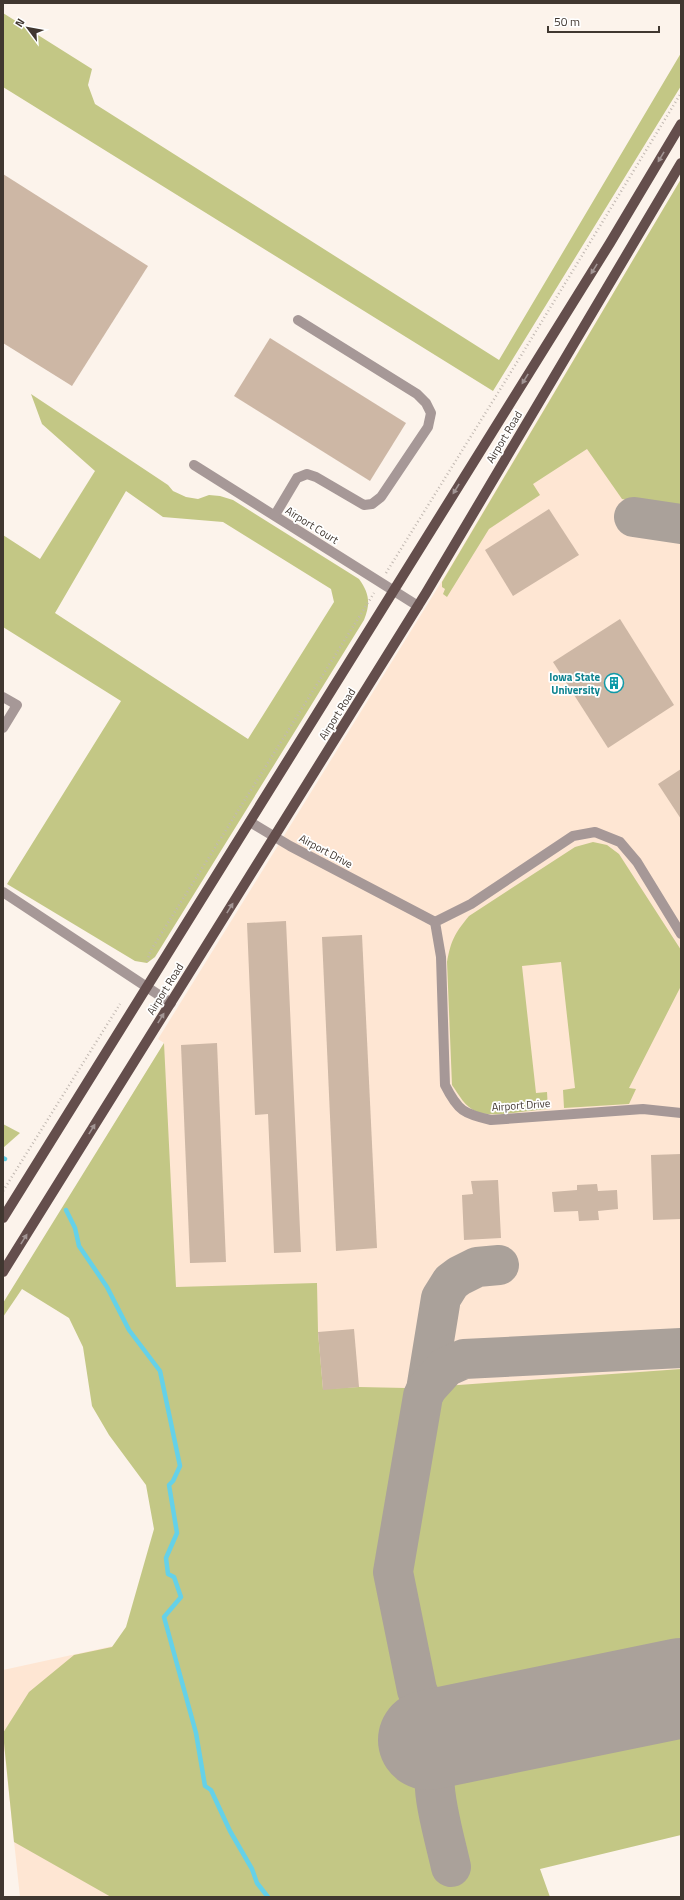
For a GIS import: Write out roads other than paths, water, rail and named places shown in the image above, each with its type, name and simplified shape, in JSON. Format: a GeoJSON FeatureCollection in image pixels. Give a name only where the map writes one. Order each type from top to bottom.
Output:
{"type":"FeatureCollection","features":[{"type":"Feature","properties":{"kind":"main road","name":"Airport Road"},"geometry":{"type":"LineString","coordinates":[[3,1218],[610,243],[681,124]]}},
{"type":"Feature","properties":{"kind":"main road","name":"Airport Road"},"geometry":{"type":"LineString","coordinates":[[3,1272],[418,606],[681,163]]}},
{"type":"Feature","properties":{"kind":"street"},"geometry":{"type":"LineString","coordinates":[[275,515],[297,478],[307,474],[316,477],[364,504],[372,504],[381,497],[428,426],[431,413],[426,403],[417,394],[298,320]]}},
{"type":"Feature","properties":{"kind":"street","name":"Airport Court"},"geometry":{"type":"LineString","coordinates":[[194,465],[418,606]]}},
{"type":"Feature","properties":{"kind":"street"},"geometry":{"type":"LineString","coordinates":[[3,697],[17,705],[3,728]]}},
{"type":"Feature","properties":{"kind":"street","name":"Airport Drive"},"geometry":{"type":"LineString","coordinates":[[250,822],[275,837],[434,922],[441,957],[445,1085],[454,1103],[470,1115],[491,1120],[643,1109],[681,1113]]}},
{"type":"Feature","properties":{"kind":"street"},"geometry":{"type":"LineString","coordinates":[[434,922],[471,904],[573,836],[595,832],[620,842],[637,862],[681,934]]}},
{"type":"Feature","properties":{"kind":"street"},"geometry":{"type":"LineString","coordinates":[[3,892],[171,1003]]}},
{"type":"Feature","properties":{"kind":"waterway"},"geometry":{"type":"LineString","coordinates":[[66,1210],[75,1228],[79,1246],[107,1287],[129,1330],[160,1371],[180,1466],[173,1481],[169,1485],[177,1533],[166,1558],[168,1574],[174,1577],[181,1597],[164,1617],[196,1733],[205,1786],[211,1790],[230,1831],[252,1869],[257,1883],[268,1897]]}},
{"type":"Feature","properties":{"kind":"place","name":"Iowa State University"},"geometry":{"type":"Point","coordinates":[614,683]}}]}
